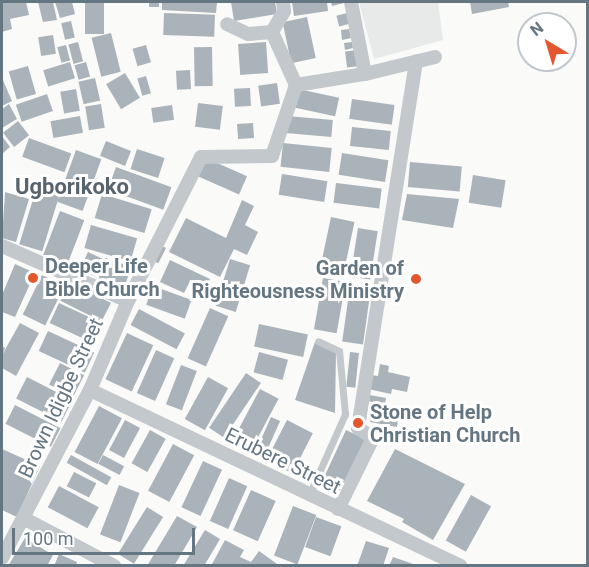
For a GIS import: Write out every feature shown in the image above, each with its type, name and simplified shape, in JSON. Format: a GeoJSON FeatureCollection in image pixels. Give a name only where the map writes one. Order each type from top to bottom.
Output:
{"type":"FeatureCollection","features":[{"type":"Feature","properties":{"kind":"street"},"geometry":{"type":"LineString","coordinates":[[272,32],[284,11],[283,2]]}},
{"type":"Feature","properties":{"kind":"street"},"geometry":{"type":"LineString","coordinates":[[351,2],[365,74]]}},
{"type":"Feature","properties":{"kind":"street"},"geometry":{"type":"LineString","coordinates":[[227,24],[248,34],[272,32]]}},
{"type":"Feature","properties":{"kind":"street"},"geometry":{"type":"LineString","coordinates":[[272,32],[296,85],[365,74],[435,57]]}},
{"type":"Feature","properties":{"kind":"street"},"geometry":{"type":"LineString","coordinates":[[338,509],[373,438],[358,428],[416,62]]}},
{"type":"Feature","properties":{"kind":"street","name":"Brown Idigbe Street"},"geometry":{"type":"LineString","coordinates":[[2,558],[25,519],[90,390],[128,300],[201,157],[272,156],[296,85]]}},
{"type":"Feature","properties":{"kind":"street"},"geometry":{"type":"LineString","coordinates":[[2,246],[128,300]]}},
{"type":"Feature","properties":{"kind":"street","name":"Erubere Street"},"geometry":{"type":"LineString","coordinates":[[90,390],[460,566]]}},
{"type":"Feature","properties":{"kind":"street"},"geometry":{"type":"LineString","coordinates":[[25,519],[114,566]]}},
{"type":"Feature","properties":{"kind":"lane"},"geometry":{"type":"LineString","coordinates":[[309,495],[345,414],[339,351],[318,341]]}},
{"type":"Feature","properties":{"kind":"shaded area"},"geometry":{"type":"Polygon","coordinates":[[[359,2],[438,2],[443,40],[374,59],[359,2]]]}},
{"type":"Feature","properties":{"kind":"building"},"geometry":{"type":"Polygon","coordinates":[[[2,2],[26,2],[29,15],[10,19],[12,29],[2,32],[2,2]]]}},
{"type":"Feature","properties":{"kind":"building"},"geometry":{"type":"Polygon","coordinates":[[[38,2],[53,2],[57,20],[43,22],[38,2]]]}},
{"type":"Feature","properties":{"kind":"building"},"geometry":{"type":"Polygon","coordinates":[[[55,2],[72,2],[75,14],[60,18],[55,2]]]}},
{"type":"Feature","properties":{"kind":"building"},"geometry":{"type":"Polygon","coordinates":[[[85,2],[104,2],[104,34],[85,34],[85,2]]]}},
{"type":"Feature","properties":{"kind":"building"},"geometry":{"type":"Polygon","coordinates":[[[149,2],[159,2],[159,7],[149,7],[149,2]]]}},
{"type":"Feature","properties":{"kind":"building"},"geometry":{"type":"Polygon","coordinates":[[[162,2],[217,2],[216,13],[162,10],[162,2]]]}},
{"type":"Feature","properties":{"kind":"building"},"geometry":{"type":"Polygon","coordinates":[[[231,2],[275,2],[277,14],[234,21],[231,2]]]}},
{"type":"Feature","properties":{"kind":"building"},"geometry":{"type":"Polygon","coordinates":[[[292,2],[327,2],[328,11],[294,16],[292,2]]]}},
{"type":"Feature","properties":{"kind":"building"},"geometry":{"type":"Polygon","coordinates":[[[331,2],[348,2],[332,6],[331,2]]]}},
{"type":"Feature","properties":{"kind":"building"},"geometry":{"type":"Polygon","coordinates":[[[470,2],[508,2],[509,7],[472,14],[470,2]]]}},
{"type":"Feature","properties":{"kind":"building"},"geometry":{"type":"Polygon","coordinates":[[[164,13],[215,15],[214,37],[163,35],[164,13]]]}},
{"type":"Feature","properties":{"kind":"building"},"geometry":{"type":"Polygon","coordinates":[[[347,13],[350,24],[339,26],[336,16],[347,13]]]}},
{"type":"Feature","properties":{"kind":"building"},"geometry":{"type":"Polygon","coordinates":[[[307,17],[316,58],[291,63],[283,22],[307,17]]]}},
{"type":"Feature","properties":{"kind":"building"},"geometry":{"type":"Polygon","coordinates":[[[71,21],[75,38],[65,40],[61,23],[71,21]]]}},
{"type":"Feature","properties":{"kind":"building"},"geometry":{"type":"Polygon","coordinates":[[[349,29],[351,38],[342,40],[341,30],[349,29]]]}},
{"type":"Feature","properties":{"kind":"building"},"geometry":{"type":"Polygon","coordinates":[[[111,33],[121,72],[101,77],[92,38],[111,33]]]}},
{"type":"Feature","properties":{"kind":"building"},"geometry":{"type":"Polygon","coordinates":[[[53,35],[56,54],[41,56],[38,37],[53,35]]]}},
{"type":"Feature","properties":{"kind":"building"},"geometry":{"type":"Polygon","coordinates":[[[78,42],[83,61],[74,64],[68,45],[78,42]]]}},
{"type":"Feature","properties":{"kind":"building"},"geometry":{"type":"Polygon","coordinates":[[[266,42],[268,73],[240,75],[238,44],[266,42]]]}},
{"type":"Feature","properties":{"kind":"building"},"geometry":{"type":"Polygon","coordinates":[[[352,42],[353,48],[345,50],[344,43],[352,42]]]}},
{"type":"Feature","properties":{"kind":"building"},"geometry":{"type":"Polygon","coordinates":[[[66,45],[70,60],[61,63],[57,47],[66,45]]]}},
{"type":"Feature","properties":{"kind":"building"},"geometry":{"type":"Polygon","coordinates":[[[146,45],[151,62],[138,66],[133,49],[146,45]]]}},
{"type":"Feature","properties":{"kind":"building"},"geometry":{"type":"Polygon","coordinates":[[[194,47],[212,47],[213,86],[195,86],[194,47]]]}},
{"type":"Feature","properties":{"kind":"building"},"geometry":{"type":"Polygon","coordinates":[[[358,50],[360,66],[347,67],[345,52],[358,50]]]}},
{"type":"Feature","properties":{"kind":"building"},"geometry":{"type":"Polygon","coordinates":[[[70,62],[75,78],[48,86],[43,70],[70,62]]]}},
{"type":"Feature","properties":{"kind":"building"},"geometry":{"type":"Polygon","coordinates":[[[86,62],[90,76],[79,80],[74,65],[86,62]]]}},
{"type":"Feature","properties":{"kind":"building"},"geometry":{"type":"Polygon","coordinates":[[[28,66],[36,94],[17,99],[9,72],[28,66]]]}},
{"type":"Feature","properties":{"kind":"building"},"geometry":{"type":"Polygon","coordinates":[[[190,70],[191,89],[177,90],[176,71],[190,70]]]}},
{"type":"Feature","properties":{"kind":"building"},"geometry":{"type":"Polygon","coordinates":[[[125,73],[140,98],[121,109],[106,84],[125,73]]]}},
{"type":"Feature","properties":{"kind":"building"},"geometry":{"type":"Polygon","coordinates":[[[146,76],[151,93],[142,96],[137,78],[146,76]]]}},
{"type":"Feature","properties":{"kind":"building"},"geometry":{"type":"Polygon","coordinates":[[[2,78],[12,101],[2,106],[2,78]]]}},
{"type":"Feature","properties":{"kind":"building"},"geometry":{"type":"Polygon","coordinates":[[[95,78],[100,100],[84,104],[78,82],[95,78]]]}},
{"type":"Feature","properties":{"kind":"building"},"geometry":{"type":"Polygon","coordinates":[[[277,83],[280,104],[261,106],[258,86],[277,83]]]}},
{"type":"Feature","properties":{"kind":"building"},"geometry":{"type":"Polygon","coordinates":[[[250,88],[251,106],[235,107],[234,89],[250,88]]]}},
{"type":"Feature","properties":{"kind":"building"},"geometry":{"type":"Polygon","coordinates":[[[76,89],[80,111],[64,113],[60,92],[76,89]]]}},
{"type":"Feature","properties":{"kind":"building"},"geometry":{"type":"Polygon","coordinates":[[[298,89],[339,98],[335,116],[294,108],[298,89]]]}},
{"type":"Feature","properties":{"kind":"building"},"geometry":{"type":"Polygon","coordinates":[[[47,94],[53,111],[22,122],[16,105],[47,94]]]}},
{"type":"Feature","properties":{"kind":"building"},"geometry":{"type":"Polygon","coordinates":[[[352,99],[395,105],[392,125],[349,119],[352,99]]]}},
{"type":"Feature","properties":{"kind":"building"},"geometry":{"type":"Polygon","coordinates":[[[198,103],[223,106],[220,130],[195,127],[198,103]]]}},
{"type":"Feature","properties":{"kind":"building"},"geometry":{"type":"Polygon","coordinates":[[[9,104],[17,119],[2,128],[2,109],[9,104]]]}},
{"type":"Feature","properties":{"kind":"building"},"geometry":{"type":"Polygon","coordinates":[[[101,104],[105,128],[89,130],[85,107],[101,104]]]}},
{"type":"Feature","properties":{"kind":"building"},"geometry":{"type":"Polygon","coordinates":[[[172,105],[174,120],[153,123],[151,108],[172,105]]]}},
{"type":"Feature","properties":{"kind":"building"},"geometry":{"type":"Polygon","coordinates":[[[80,116],[83,133],[53,138],[50,121],[80,116]]]}},
{"type":"Feature","properties":{"kind":"building"},"geometry":{"type":"Polygon","coordinates":[[[287,116],[333,120],[331,137],[286,133],[287,116]]]}},
{"type":"Feature","properties":{"kind":"building"},"geometry":{"type":"Polygon","coordinates":[[[18,121],[29,135],[14,147],[3,133],[18,121]]]}},
{"type":"Feature","properties":{"kind":"building"},"geometry":{"type":"Polygon","coordinates":[[[253,123],[254,138],[238,139],[237,124],[253,123]]]}},
{"type":"Feature","properties":{"kind":"building"},"geometry":{"type":"Polygon","coordinates":[[[352,127],[391,131],[389,150],[350,146],[352,127]]]}},
{"type":"Feature","properties":{"kind":"building"},"geometry":{"type":"Polygon","coordinates":[[[2,136],[10,147],[2,154],[2,136]]]}},
{"type":"Feature","properties":{"kind":"building"},"geometry":{"type":"Polygon","coordinates":[[[29,138],[71,153],[64,172],[22,157],[29,138]]]}},
{"type":"Feature","properties":{"kind":"building"},"geometry":{"type":"Polygon","coordinates":[[[106,141],[131,151],[125,166],[100,156],[106,141]]]}},
{"type":"Feature","properties":{"kind":"building"},"geometry":{"type":"Polygon","coordinates":[[[283,143],[332,148],[329,172],[280,167],[283,143]]]}},
{"type":"Feature","properties":{"kind":"building"},"geometry":{"type":"Polygon","coordinates":[[[137,149],[165,158],[158,178],[131,169],[137,149]]]}},
{"type":"Feature","properties":{"kind":"building"},"geometry":{"type":"Polygon","coordinates":[[[76,150],[101,159],[83,211],[57,202],[76,150]]]}},
{"type":"Feature","properties":{"kind":"building"},"geometry":{"type":"Polygon","coordinates":[[[342,153],[388,160],[385,182],[339,175],[342,153]]]}},
{"type":"Feature","properties":{"kind":"building"},"geometry":{"type":"Polygon","coordinates":[[[206,158],[247,176],[239,195],[198,176],[206,158]]]}},
{"type":"Feature","properties":{"kind":"building"},"geometry":{"type":"Polygon","coordinates":[[[410,162],[462,167],[460,191],[408,187],[410,162]]]}},
{"type":"Feature","properties":{"kind":"building"},"geometry":{"type":"Polygon","coordinates":[[[116,167],[171,187],[163,210],[108,190],[116,167]]]}},
{"type":"Feature","properties":{"kind":"building"},"geometry":{"type":"Polygon","coordinates":[[[282,174],[327,181],[324,202],[279,195],[282,174]]]}},
{"type":"Feature","properties":{"kind":"building"},"geometry":{"type":"Polygon","coordinates":[[[473,175],[506,180],[501,208],[469,203],[473,175]]]}},
{"type":"Feature","properties":{"kind":"building"},"geometry":{"type":"Polygon","coordinates":[[[38,183],[61,190],[42,251],[19,244],[38,183]]]}},
{"type":"Feature","properties":{"kind":"building"},"geometry":{"type":"Polygon","coordinates":[[[336,183],[382,189],[379,208],[334,203],[336,183]]]}},
{"type":"Feature","properties":{"kind":"building"},"geometry":{"type":"Polygon","coordinates":[[[5,192],[29,199],[16,242],[2,238],[5,192]]]}},
{"type":"Feature","properties":{"kind":"building"},"geometry":{"type":"Polygon","coordinates":[[[102,194],[152,209],[144,233],[95,218],[102,194]]]}},
{"type":"Feature","properties":{"kind":"building"},"geometry":{"type":"Polygon","coordinates":[[[407,194],[459,199],[453,228],[402,220],[407,194]]]}},
{"type":"Feature","properties":{"kind":"building"},"geometry":{"type":"Polygon","coordinates":[[[242,200],[254,206],[245,225],[258,232],[247,255],[234,249],[220,277],[169,252],[186,218],[226,238],[242,200]]]}},
{"type":"Feature","properties":{"kind":"building"},"geometry":{"type":"Polygon","coordinates":[[[60,211],[84,220],[67,264],[43,255],[60,211]]]}},
{"type":"Feature","properties":{"kind":"building"},"geometry":{"type":"Polygon","coordinates":[[[331,217],[354,222],[344,273],[320,268],[331,217]]]}},
{"type":"Feature","properties":{"kind":"building"},"geometry":{"type":"Polygon","coordinates":[[[91,225],[137,238],[131,261],[84,248],[91,225]]]}},
{"type":"Feature","properties":{"kind":"building"},"geometry":{"type":"Polygon","coordinates":[[[358,228],[378,231],[370,280],[350,276],[358,228]]]}},
{"type":"Feature","properties":{"kind":"building"},"geometry":{"type":"Polygon","coordinates":[[[158,244],[166,248],[158,263],[150,259],[158,244]]]}},
{"type":"Feature","properties":{"kind":"building"},"geometry":{"type":"Polygon","coordinates":[[[88,252],[103,259],[95,276],[80,269],[88,252]]]}},
{"type":"Feature","properties":{"kind":"building"},"geometry":{"type":"Polygon","coordinates":[[[106,258],[131,267],[124,288],[98,279],[106,258]]]}},
{"type":"Feature","properties":{"kind":"building"},"geometry":{"type":"Polygon","coordinates":[[[230,259],[250,265],[236,312],[216,306],[230,259]]]}},
{"type":"Feature","properties":{"kind":"building"},"geometry":{"type":"Polygon","coordinates":[[[170,260],[210,279],[206,289],[190,281],[184,293],[160,282],[170,260]]]}},
{"type":"Feature","properties":{"kind":"building"},"geometry":{"type":"Polygon","coordinates":[[[15,264],[35,273],[15,317],[2,312],[2,295],[15,264]]]}},
{"type":"Feature","properties":{"kind":"building"},"geometry":{"type":"Polygon","coordinates":[[[42,275],[64,286],[45,326],[23,315],[42,275]]]}},
{"type":"Feature","properties":{"kind":"building"},"geometry":{"type":"Polygon","coordinates":[[[323,278],[346,282],[337,333],[314,329],[323,278]]]}},
{"type":"Feature","properties":{"kind":"building"},"geometry":{"type":"Polygon","coordinates":[[[70,282],[111,303],[101,322],[60,301],[70,282]]]}},
{"type":"Feature","properties":{"kind":"building"},"geometry":{"type":"Polygon","coordinates":[[[153,286],[192,300],[185,319],[146,305],[153,286]]]}},
{"type":"Feature","properties":{"kind":"building"},"geometry":{"type":"Polygon","coordinates":[[[350,286],[371,289],[363,344],[342,341],[350,286]]]}},
{"type":"Feature","properties":{"kind":"building"},"geometry":{"type":"Polygon","coordinates":[[[59,303],[99,322],[90,342],[50,323],[59,303]]]}},
{"type":"Feature","properties":{"kind":"building"},"geometry":{"type":"Polygon","coordinates":[[[210,308],[228,316],[206,366],[188,358],[210,308]]]}},
{"type":"Feature","properties":{"kind":"building"},"geometry":{"type":"Polygon","coordinates":[[[139,309],[185,333],[176,349],[131,325],[139,309]]]}},
{"type":"Feature","properties":{"kind":"building"},"geometry":{"type":"Polygon","coordinates":[[[20,323],[39,333],[16,376],[2,368],[2,355],[20,323]]]}},
{"type":"Feature","properties":{"kind":"building"},"geometry":{"type":"Polygon","coordinates":[[[259,324],[308,334],[303,357],[254,346],[259,324]]]}},
{"type":"Feature","properties":{"kind":"building"},"geometry":{"type":"Polygon","coordinates":[[[48,331],[94,353],[85,372],[39,351],[48,331]]]}},
{"type":"Feature","properties":{"kind":"building"},"geometry":{"type":"Polygon","coordinates":[[[127,333],[153,345],[132,391],[105,379],[127,333]]]}},
{"type":"Feature","properties":{"kind":"building"},"geometry":{"type":"Polygon","coordinates":[[[315,342],[336,350],[335,413],[295,400],[315,342]]]}},
{"type":"Feature","properties":{"kind":"building"},"geometry":{"type":"Polygon","coordinates":[[[156,350],[174,358],[155,401],[137,393],[156,350]]]}},
{"type":"Feature","properties":{"kind":"building"},"geometry":{"type":"Polygon","coordinates":[[[259,352],[288,360],[283,380],[254,372],[259,352]]]}},
{"type":"Feature","properties":{"kind":"building"},"geometry":{"type":"Polygon","coordinates":[[[350,352],[359,353],[355,388],[346,387],[350,352]]]}},
{"type":"Feature","properties":{"kind":"building"},"geometry":{"type":"Polygon","coordinates":[[[60,363],[84,375],[73,397],[49,384],[60,363]]]}},
{"type":"Feature","properties":{"kind":"building"},"geometry":{"type":"Polygon","coordinates":[[[380,364],[389,366],[388,372],[410,377],[407,392],[392,389],[391,394],[368,389],[371,375],[378,376],[380,364]]]}},
{"type":"Feature","properties":{"kind":"building"},"geometry":{"type":"Polygon","coordinates":[[[181,365],[197,371],[182,410],[166,404],[181,365]]]}},
{"type":"Feature","properties":{"kind":"building"},"geometry":{"type":"Polygon","coordinates":[[[246,373],[261,383],[224,438],[209,428],[246,373]]]}},
{"type":"Feature","properties":{"kind":"building"},"geometry":{"type":"Polygon","coordinates":[[[27,377],[72,400],[62,422],[16,398],[27,377]]]}},
{"type":"Feature","properties":{"kind":"building"},"geometry":{"type":"Polygon","coordinates":[[[208,377],[228,388],[205,430],[185,419],[208,377]]]}},
{"type":"Feature","properties":{"kind":"building"},"geometry":{"type":"Polygon","coordinates":[[[260,389],[279,399],[249,454],[231,444],[260,389]]]}},
{"type":"Feature","properties":{"kind":"building"},"geometry":{"type":"Polygon","coordinates":[[[370,395],[386,398],[384,410],[399,413],[397,427],[370,422],[374,403],[369,401],[370,395]]]}},
{"type":"Feature","properties":{"kind":"building"},"geometry":{"type":"Polygon","coordinates":[[[15,405],[60,428],[51,447],[5,424],[15,405]]]}},
{"type":"Feature","properties":{"kind":"building"},"geometry":{"type":"Polygon","coordinates":[[[99,406],[122,418],[98,464],[75,452],[99,406]]]}},
{"type":"Feature","properties":{"kind":"building"},"geometry":{"type":"Polygon","coordinates":[[[271,417],[280,421],[264,458],[255,454],[271,417]]]}},
{"type":"Feature","properties":{"kind":"building"},"geometry":{"type":"Polygon","coordinates":[[[125,420],[140,428],[124,458],[109,450],[125,420]]]}},
{"type":"Feature","properties":{"kind":"building"},"geometry":{"type":"Polygon","coordinates":[[[287,420],[313,433],[292,473],[267,460],[287,420]]]}},
{"type":"Feature","properties":{"kind":"building"},"geometry":{"type":"Polygon","coordinates":[[[150,430],[166,439],[147,472],[132,463],[150,430]]]}},
{"type":"Feature","properties":{"kind":"building"},"geometry":{"type":"Polygon","coordinates":[[[346,430],[367,440],[341,494],[321,484],[346,430]]]}},
{"type":"Feature","properties":{"kind":"building"},"geometry":{"type":"Polygon","coordinates":[[[173,444],[194,455],[169,502],[148,491],[173,444]]]}},
{"type":"Feature","properties":{"kind":"building"},"geometry":{"type":"Polygon","coordinates":[[[2,449],[40,466],[17,517],[2,510],[2,449]]]}},
{"type":"Feature","properties":{"kind":"building"},"geometry":{"type":"Polygon","coordinates":[[[395,449],[465,484],[433,540],[402,522],[404,519],[367,501],[395,449]]]}},
{"type":"Feature","properties":{"kind":"building"},"geometry":{"type":"Polygon","coordinates":[[[71,455],[111,477],[107,485],[67,463],[71,455]]]}},
{"type":"Feature","properties":{"kind":"building"},"geometry":{"type":"Polygon","coordinates":[[[103,455],[124,466],[119,475],[98,464],[103,455]]]}},
{"type":"Feature","properties":{"kind":"building"},"geometry":{"type":"Polygon","coordinates":[[[203,461],[222,470],[200,516],[181,507],[203,461]]]}},
{"type":"Feature","properties":{"kind":"building"},"geometry":{"type":"Polygon","coordinates":[[[74,472],[96,483],[89,498],[67,486],[74,472]]]}},
{"type":"Feature","properties":{"kind":"building"},"geometry":{"type":"Polygon","coordinates":[[[229,478],[247,486],[228,529],[210,521],[229,478]]]}},
{"type":"Feature","properties":{"kind":"building"},"geometry":{"type":"Polygon","coordinates":[[[119,485],[140,493],[121,542],[100,534],[119,485]]]}},
{"type":"Feature","properties":{"kind":"building"},"geometry":{"type":"Polygon","coordinates":[[[59,486],[99,507],[87,528],[48,507],[59,486]]]}},
{"type":"Feature","properties":{"kind":"building"},"geometry":{"type":"Polygon","coordinates":[[[251,490],[276,501],[258,541],[233,530],[251,490]]]}},
{"type":"Feature","properties":{"kind":"building"},"geometry":{"type":"Polygon","coordinates":[[[471,495],[491,506],[466,552],[446,540],[471,495]]]}},
{"type":"Feature","properties":{"kind":"building"},"geometry":{"type":"Polygon","coordinates":[[[293,506],[316,515],[297,564],[274,555],[293,506]]]}},
{"type":"Feature","properties":{"kind":"building"},"geometry":{"type":"Polygon","coordinates":[[[147,507],[163,517],[134,564],[118,554],[147,507]]]}},
{"type":"Feature","properties":{"kind":"building"},"geometry":{"type":"Polygon","coordinates":[[[177,516],[197,527],[174,566],[147,566],[177,516]]]}},
{"type":"Feature","properties":{"kind":"building"},"geometry":{"type":"Polygon","coordinates":[[[316,517],[341,526],[330,556],[305,547],[316,517]]]}},
{"type":"Feature","properties":{"kind":"building"},"geometry":{"type":"Polygon","coordinates":[[[205,530],[220,539],[204,566],[183,566],[205,530]]]}},
{"type":"Feature","properties":{"kind":"building"},"geometry":{"type":"Polygon","coordinates":[[[25,538],[53,555],[47,566],[8,566],[25,538]]]}},
{"type":"Feature","properties":{"kind":"building"},"geometry":{"type":"Polygon","coordinates":[[[225,540],[244,550],[240,557],[251,562],[259,551],[280,566],[211,566],[225,540]]]}},
{"type":"Feature","properties":{"kind":"building"},"geometry":{"type":"Polygon","coordinates":[[[366,541],[389,548],[383,566],[357,566],[366,541]]]}},
{"type":"Feature","properties":{"kind":"building"},"geometry":{"type":"Polygon","coordinates":[[[59,554],[77,562],[76,566],[54,566],[59,554]]]}},
{"type":"Feature","properties":{"kind":"building"},"geometry":{"type":"Polygon","coordinates":[[[393,557],[416,565],[416,566],[389,566],[393,557]]]}},
{"type":"Feature","properties":{"kind":"place","name":"Deeper Life Bible Church"},"geometry":{"type":"Point","coordinates":[33,278]}},
{"type":"Feature","properties":{"kind":"place","name":"Garden of Righteousness Ministry"},"geometry":{"type":"Point","coordinates":[416,279]}},
{"type":"Feature","properties":{"kind":"place","name":"Stone of Help Christian Church"},"geometry":{"type":"Point","coordinates":[358,423]}},
{"type":"Feature","properties":{"kind":"district","name":"Ugborikoko"},"geometry":{"type":"Point","coordinates":[72,187]}}]}
